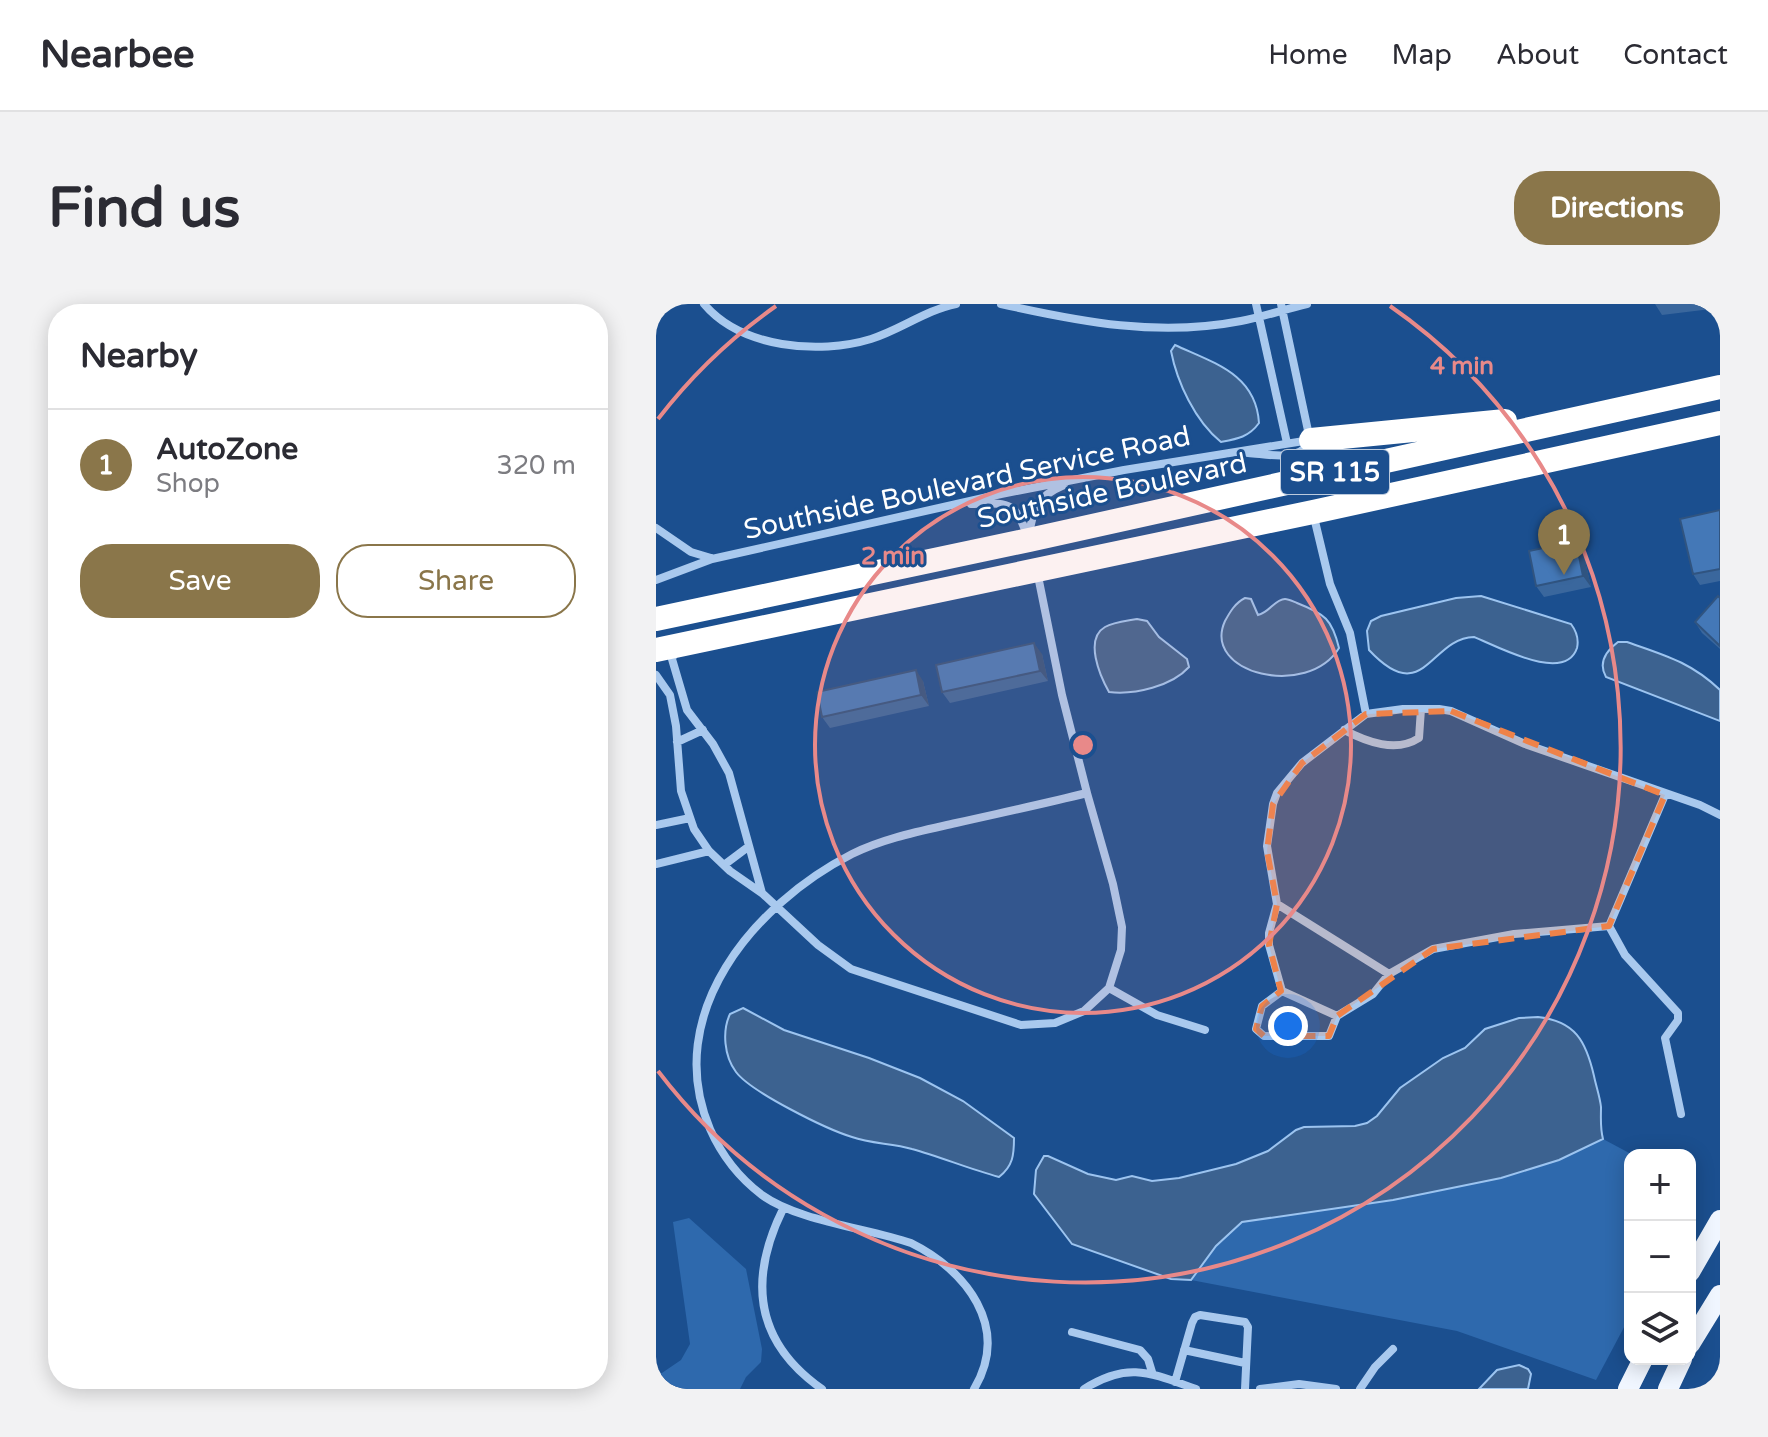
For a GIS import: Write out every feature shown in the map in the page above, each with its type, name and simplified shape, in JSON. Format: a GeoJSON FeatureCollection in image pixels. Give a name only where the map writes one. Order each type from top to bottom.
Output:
{"type":"FeatureCollection","features":[{"type":"Feature","properties":{"kind":"highway","name":"Southside Boulevard"},"geometry":{"type":"LineString","coordinates":[[656,619],[1720,387]]}},
{"type":"Feature","properties":{"kind":"highway"},"geometry":{"type":"LineString","coordinates":[[1299,442],[1642,405]]}},
{"type":"Feature","properties":{"kind":"highway","name":"SR 115"},"geometry":{"type":"LineString","coordinates":[[668,648],[1720,423]]}},
{"type":"Feature","properties":{"kind":"main road"},"geometry":{"type":"LineString","coordinates":[[1696,1262],[1720,1220]]}},
{"type":"Feature","properties":{"kind":"main road"},"geometry":{"type":"LineString","coordinates":[[1696,1334],[1720,1295]]}},
{"type":"Feature","properties":{"kind":"main road"},"geometry":{"type":"LineString","coordinates":[[1628,1389],[1640,1365]]}},
{"type":"Feature","properties":{"kind":"main road"},"geometry":{"type":"LineString","coordinates":[[1668,1389],[1679,1365]]}},
{"type":"Feature","properties":{"kind":"street"},"geometry":{"type":"LineString","coordinates":[[704,304],[722,321],[745,333],[782,343],[830,347],[874,338],[956,304]]}},
{"type":"Feature","properties":{"kind":"street"},"geometry":{"type":"LineString","coordinates":[[1001,304],[1114,326],[1155,329],[1242,321],[1281,307],[1307,304]]}},
{"type":"Feature","properties":{"kind":"street"},"geometry":{"type":"LineString","coordinates":[[1256,304],[1299,442]]}},
{"type":"Feature","properties":{"kind":"street"},"geometry":{"type":"LineString","coordinates":[[1281,307],[1299,442]]}},
{"type":"Feature","properties":{"kind":"street","name":"Southside Boulevard Service Road"},"geometry":{"type":"LineString","coordinates":[[656,580],[712,559],[1084,477],[1231,452],[1299,442],[1306,449],[1298,453],[1231,452]]}},
{"type":"Feature","properties":{"kind":"street"},"geometry":{"type":"LineString","coordinates":[[1029,540],[1031,522],[1047,492],[1084,477]]}},
{"type":"Feature","properties":{"kind":"street"},"geometry":{"type":"LineString","coordinates":[[954,505],[997,504],[1011,507],[1021,515],[1029,540]]}},
{"type":"Feature","properties":{"kind":"street"},"geometry":{"type":"LineString","coordinates":[[1313,512],[1323,563],[1335,601],[1350,633],[1366,714]]}},
{"type":"Feature","properties":{"kind":"street","name":"Southside Boulevard Service Road"},"geometry":{"type":"LineString","coordinates":[[656,528],[691,552],[712,559]]}},
{"type":"Feature","properties":{"kind":"street"},"geometry":{"type":"LineString","coordinates":[[656,675],[670,695],[681,791],[690,818],[709,851],[724,865],[851,969],[1021,1025],[1044,1026],[1084,1011],[1109,988],[1121,950],[1122,927],[1062,695],[1037,570]]}},
{"type":"Feature","properties":{"kind":"street"},"geometry":{"type":"LineString","coordinates":[[668,648],[673,653],[677,680],[687,710],[729,773],[763,894]]}},
{"type":"Feature","properties":{"kind":"street"},"geometry":{"type":"LineString","coordinates":[[1344,730],[1363,740],[1397,746],[1410,744],[1419,738],[1421,709]]}},
{"type":"Feature","properties":{"kind":"street"},"geometry":{"type":"LineString","coordinates":[[1337,1016],[1282,991],[1269,945],[1277,904],[1267,851],[1273,804],[1287,778],[1366,714],[1421,709],[1451,711],[1525,744],[1700,805],[1720,815]]}},
{"type":"Feature","properties":{"kind":"street"},"geometry":{"type":"LineString","coordinates":[[677,742],[703,730]]}},
{"type":"Feature","properties":{"kind":"street"},"geometry":{"type":"LineString","coordinates":[[974,1389],[984,1364],[987,1343],[985,1322],[975,1297],[955,1273],[930,1253],[911,1243],[783,1209],[745,1180],[721,1152],[705,1117],[697,1069],[700,1035],[712,991],[737,949],[775,907],[831,866],[879,843],[1087,793]]}},
{"type":"Feature","properties":{"kind":"street"},"geometry":{"type":"LineString","coordinates":[[1609,926],[1665,795]]}},
{"type":"Feature","properties":{"kind":"street"},"geometry":{"type":"LineString","coordinates":[[656,825],[690,818]]}},
{"type":"Feature","properties":{"kind":"street"},"geometry":{"type":"LineString","coordinates":[[724,865],[748,847]]}},
{"type":"Feature","properties":{"kind":"street"},"geometry":{"type":"LineString","coordinates":[[656,864],[709,851]]}},
{"type":"Feature","properties":{"kind":"street"},"geometry":{"type":"LineString","coordinates":[[1277,904],[1389,974]]}},
{"type":"Feature","properties":{"kind":"street"},"geometry":{"type":"LineString","coordinates":[[1282,991],[1262,1006],[1256,1029],[1264,1036],[1329,1036],[1337,1016],[1373,994],[1389,974],[1433,949],[1514,934],[1609,926]]}},
{"type":"Feature","properties":{"kind":"street"},"geometry":{"type":"LineString","coordinates":[[1609,926],[1625,955],[1678,1013],[1678,1020],[1665,1038],[1681,1114]]}},
{"type":"Feature","properties":{"kind":"street"},"geometry":{"type":"LineString","coordinates":[[1109,988],[1157,1015],[1205,1030]]}},
{"type":"Feature","properties":{"kind":"street"},"geometry":{"type":"LineString","coordinates":[[783,1209],[763,1280],[766,1320],[775,1344],[790,1364],[822,1389]]}},
{"type":"Feature","properties":{"kind":"street"},"geometry":{"type":"LineString","coordinates":[[1175,1382],[1195,1317],[1200,1315],[1245,1322],[1248,1327],[1245,1389]]}},
{"type":"Feature","properties":{"kind":"street"},"geometry":{"type":"LineString","coordinates":[[1072,1332],[1140,1350],[1148,1359],[1152,1372]]}},
{"type":"Feature","properties":{"kind":"street"},"geometry":{"type":"LineString","coordinates":[[1360,1389],[1375,1367],[1393,1349]]}},
{"type":"Feature","properties":{"kind":"street"},"geometry":{"type":"LineString","coordinates":[[1184,1350],[1245,1363]]}},
{"type":"Feature","properties":{"kind":"street"},"geometry":{"type":"LineString","coordinates":[[1084,1389],[1104,1378],[1127,1371],[1152,1372],[1196,1389]]}},
{"type":"Feature","properties":{"kind":"street"},"geometry":{"type":"LineString","coordinates":[[1260,1389],[1288,1385],[1336,1389]]}},
{"type":"Feature","properties":{"kind":"highlighted area"},"geometry":{"type":"Polygon","coordinates":[[[1451,711],[1665,795],[1609,926],[1433,949],[1337,1016],[1329,1036],[1264,1036],[1256,1029],[1262,1006],[1281,991],[1269,945],[1277,904],[1267,851],[1273,804],[1302,763],[1366,714],[1451,711]]]}},
{"type":"Feature","properties":{"kind":"shaded area"},"geometry":{"type":"Polygon","coordinates":[[[1175,345],[1218,365],[1241,382],[1256,406],[1259,423],[1255,428],[1242,437],[1221,442],[1212,433],[1195,412],[1183,388],[1171,351],[1175,345]]]}},
{"type":"Feature","properties":{"kind":"shaded area"},"geometry":{"type":"Polygon","coordinates":[[[1481,596],[1571,624],[1577,636],[1577,648],[1570,658],[1559,663],[1545,663],[1474,637],[1459,640],[1415,672],[1402,673],[1387,666],[1369,650],[1367,631],[1371,621],[1381,616],[1456,598],[1481,596]]]}},
{"type":"Feature","properties":{"kind":"shaded area"},"geometry":{"type":"Polygon","coordinates":[[[1245,598],[1251,599],[1258,615],[1285,599],[1314,611],[1330,624],[1339,648],[1324,664],[1305,673],[1283,676],[1261,674],[1242,666],[1228,655],[1222,639],[1225,621],[1245,598]]]}},
{"type":"Feature","properties":{"kind":"shaded area"},"geometry":{"type":"Polygon","coordinates":[[[1137,619],[1147,621],[1159,637],[1187,659],[1189,667],[1182,674],[1152,688],[1109,692],[1096,658],[1096,640],[1105,627],[1137,619]]]}},
{"type":"Feature","properties":{"kind":"shaded area"},"geometry":{"type":"Polygon","coordinates":[[[1618,642],[1627,642],[1665,656],[1709,680],[1720,690],[1720,721],[1606,677],[1604,658],[1618,642]]]}},
{"type":"Feature","properties":{"kind":"shaded area"},"geometry":{"type":"Polygon","coordinates":[[[743,1008],[784,1030],[920,1078],[963,1101],[1014,1138],[1010,1164],[999,1177],[912,1149],[859,1139],[840,1133],[772,1099],[744,1080],[729,1059],[727,1021],[730,1014],[743,1008]]]}},
{"type":"Feature","properties":{"kind":"shaded area"},"geometry":{"type":"Polygon","coordinates":[[[1538,1017],[1570,1028],[1583,1043],[1600,1103],[1603,1139],[1559,1160],[1501,1178],[1393,1200],[1242,1222],[1216,1246],[1191,1280],[1171,1279],[1072,1244],[1034,1194],[1036,1170],[1044,1156],[1088,1174],[1116,1180],[1132,1176],[1152,1181],[1179,1178],[1236,1164],[1268,1151],[1304,1127],[1367,1123],[1377,1116],[1400,1088],[1443,1058],[1465,1048],[1485,1029],[1519,1018],[1538,1017]]]}},
{"type":"Feature","properties":{"kind":"shaded area"},"geometry":{"type":"Polygon","coordinates":[[[1603,1139],[1624,1150],[1624,1327],[1596,1380],[1457,1331],[1191,1280],[1216,1246],[1242,1222],[1393,1200],[1501,1178],[1559,1160],[1603,1139]]]}},
{"type":"Feature","properties":{"kind":"shaded area"},"geometry":{"type":"Polygon","coordinates":[[[689,1218],[746,1269],[762,1349],[761,1362],[746,1377],[740,1389],[656,1389],[656,1377],[681,1360],[690,1344],[673,1222],[689,1218]]]}},
{"type":"Feature","properties":{"kind":"shaded area"},"geometry":{"type":"Polygon","coordinates":[[[1519,1365],[1531,1374],[1528,1389],[1479,1389],[1497,1370],[1519,1365]]]}},
{"type":"Feature","properties":{"kind":"building"},"geometry":{"type":"Polygon","coordinates":[[[1720,510],[1720,569],[1693,574],[1680,519],[1720,510]]]}},
{"type":"Feature","properties":{"kind":"building"},"geometry":{"type":"Polygon","coordinates":[[[1576,541],[1583,576],[1536,586],[1529,551],[1576,541]]]}},
{"type":"Feature","properties":{"kind":"building"},"geometry":{"type":"Polygon","coordinates":[[[1718,596],[1720,598],[1720,646],[1695,622],[1718,596]]]}},
{"type":"Feature","properties":{"kind":"building"},"geometry":{"type":"Polygon","coordinates":[[[1034,643],[1040,671],[942,692],[936,665],[1034,643]]]}},
{"type":"Feature","properties":{"kind":"building"},"geometry":{"type":"Polygon","coordinates":[[[916,670],[921,695],[822,717],[817,692],[916,670]]]}},
{"type":"Feature","properties":{"kind":"place","name":"AutoZone"},"geometry":{"type":"Point","coordinates":[1564,575]}}]}
